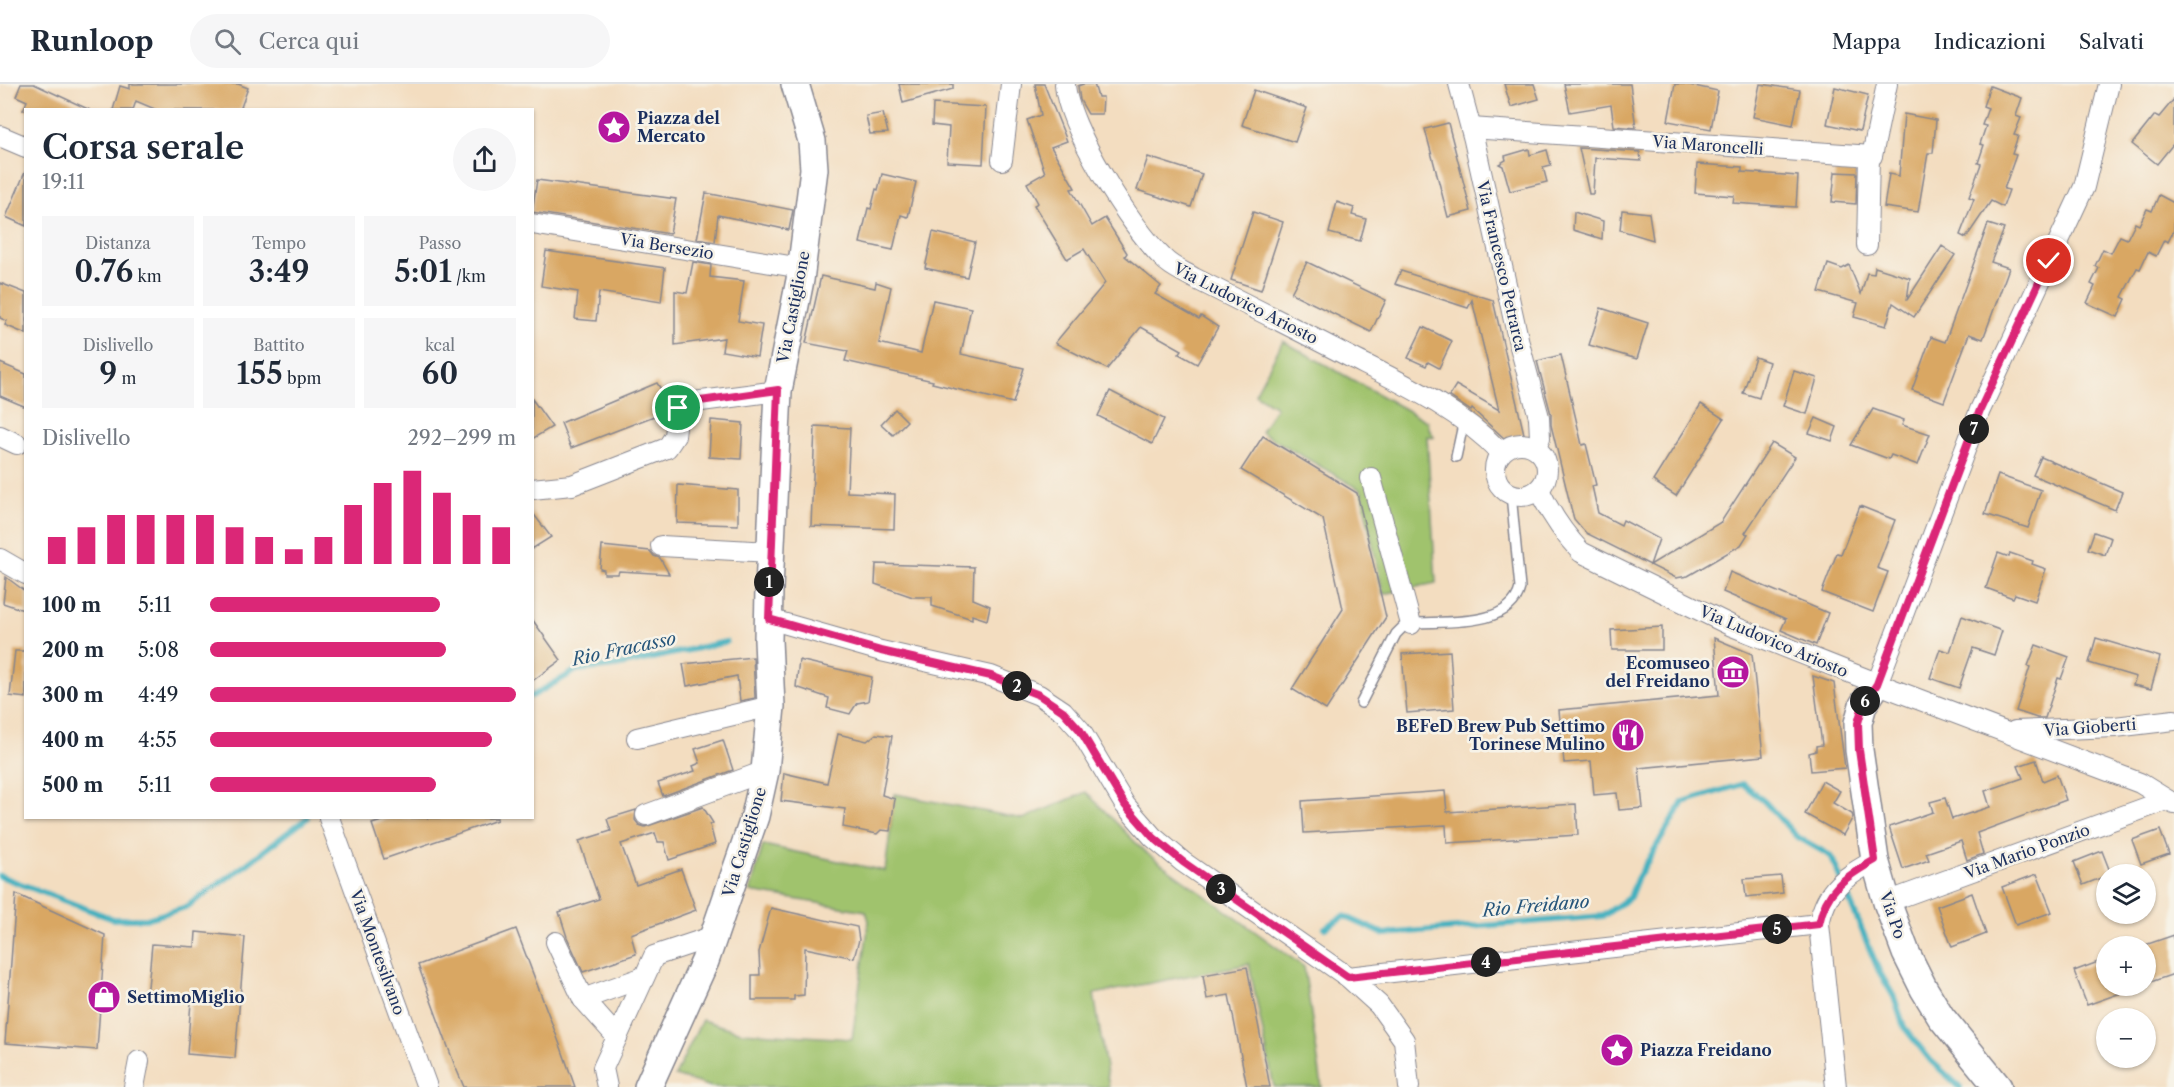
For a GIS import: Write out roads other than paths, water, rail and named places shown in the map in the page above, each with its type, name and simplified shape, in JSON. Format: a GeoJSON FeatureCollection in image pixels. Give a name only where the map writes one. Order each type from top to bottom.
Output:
{"type":"FeatureCollection","features":[{"type":"Feature","properties":{"kind":"main road","name":"Via Castiglione"},"geometry":{"type":"LineString","coordinates":[[654,1086],[705,962],[755,816],[765,771],[771,706],[769,619],[778,390],[802,268],[814,169],[812,141],[795,84]]}},
{"type":"Feature","properties":{"kind":"main road","name":"Via Po"},"geometry":{"type":"LineString","coordinates":[[1877,684],[1863,705],[1858,723],[1859,750],[1875,860],[1887,902],[1906,953],[1924,989],[1941,1017],[1998,1087]]}},
{"type":"Feature","properties":{"kind":"street"},"geometry":{"type":"LineString","coordinates":[[1002,160],[1011,84]]}},
{"type":"Feature","properties":{"kind":"street","name":"Via Ludovico Ariosto"},"geometry":{"type":"LineString","coordinates":[[1065,84],[1065,92],[1077,125],[1097,165],[1145,241],[1165,261],[1194,278],[1412,388],[1482,433],[1501,453]]}},
{"type":"Feature","properties":{"kind":"street","name":"Via Francesco Petrarca"},"geometry":{"type":"LineString","coordinates":[[1459,84],[1519,343],[1539,417],[1540,438],[1535,447]]}},
{"type":"Feature","properties":{"kind":"street"},"geometry":{"type":"LineString","coordinates":[[1867,245],[1869,156],[1872,156],[1887,84]]}},
{"type":"Feature","properties":{"kind":"street"},"geometry":{"type":"LineString","coordinates":[[1877,684],[1980,410],[2084,187],[2109,84]]}},
{"type":"Feature","properties":{"kind":"street","name":"Via Maroncelli"},"geometry":{"type":"LineString","coordinates":[[1471,128],[1869,156]]}},
{"type":"Feature","properties":{"kind":"street"},"geometry":{"type":"LineString","coordinates":[[0,136],[24,146]]}},
{"type":"Feature","properties":{"kind":"street","name":"Via Bersezio"},"geometry":{"type":"LineString","coordinates":[[534,225],[802,268]]}},
{"type":"Feature","properties":{"kind":"street"},"geometry":{"type":"LineString","coordinates":[[534,489],[572,485],[667,448],[675,436],[678,408],[686,403],[778,390]]}},
{"type":"Feature","properties":{"kind":"street"},"geometry":{"type":"LineString","coordinates":[[1517,443],[1535,447],[1542,454],[1546,463],[1547,472],[1544,482],[1530,495],[1510,494],[1497,481],[1494,471],[1496,461],[1508,447],[1517,443]]}},
{"type":"Feature","properties":{"kind":"street"},"geometry":{"type":"LineString","coordinates":[[1371,478],[1411,624]]}},
{"type":"Feature","properties":{"kind":"street","name":"Via Ludovico Ariosto"},"geometry":{"type":"LineString","coordinates":[[1539,489],[1550,513],[1581,552],[1732,626],[1877,684],[2140,783],[2170,802]]}},
{"type":"Feature","properties":{"kind":"street"},"geometry":{"type":"LineString","coordinates":[[661,546],[771,552]]}},
{"type":"Feature","properties":{"kind":"street"},"geometry":{"type":"LineString","coordinates":[[0,559],[24,573]]}},
{"type":"Feature","properties":{"kind":"street"},"geometry":{"type":"LineString","coordinates":[[769,619],[881,651],[991,676],[1039,695],[1063,711],[1080,730],[1109,781],[1153,837],[1183,862],[1348,977],[1379,1005],[1404,1040],[1409,1087]]}},
{"type":"Feature","properties":{"kind":"street"},"geometry":{"type":"LineString","coordinates":[[637,738],[771,706]]}},
{"type":"Feature","properties":{"kind":"street","name":"Via Gioberti"},"geometry":{"type":"LineString","coordinates":[[2007,732],[2115,728],[2174,720]]}},
{"type":"Feature","properties":{"kind":"street"},"geometry":{"type":"LineString","coordinates":[[646,815],[765,771]]}},
{"type":"Feature","properties":{"kind":"street","name":"Via Mario Ponzio"},"geometry":{"type":"LineString","coordinates":[[1887,902],[2170,802]]}},
{"type":"Feature","properties":{"kind":"street","name":"Via Montesilvano"},"geometry":{"type":"LineString","coordinates":[[329,819],[427,1087]]}},
{"type":"Feature","properties":{"kind":"street"},"geometry":{"type":"LineString","coordinates":[[1836,1087],[1819,924],[1831,892],[1875,860]]}},
{"type":"Feature","properties":{"kind":"street"},"geometry":{"type":"LineString","coordinates":[[1348,977],[1819,924]]}},
{"type":"Feature","properties":{"kind":"street"},"geometry":{"type":"LineString","coordinates":[[607,1087],[603,1068],[654,956],[714,936]]}},
{"type":"Feature","properties":{"kind":"street"},"geometry":{"type":"LineString","coordinates":[[556,942],[583,999],[617,1037]]}},
{"type":"Feature","properties":{"kind":"street"},"geometry":{"type":"LineString","coordinates":[[583,999],[644,977]]}},
{"type":"Feature","properties":{"kind":"street"},"geometry":{"type":"LineString","coordinates":[[134,1087],[139,1061]]}},
{"type":"Feature","properties":{"kind":"lane"},"geometry":{"type":"LineString","coordinates":[[1456,457],[1464,420]]}},
{"type":"Feature","properties":{"kind":"lane"},"geometry":{"type":"LineString","coordinates":[[1361,703],[1396,634],[1404,626],[1492,617],[1509,608],[1518,599],[1520,588],[1510,494]]}},
{"type":"Feature","properties":{"kind":"waterway","name":"Rio Fracasso"},"geometry":{"type":"LineString","coordinates":[[534,695],[577,670],[615,666],[726,642]]}},
{"type":"Feature","properties":{"kind":"waterway","name":"Rio Freidano"},"geometry":{"type":"LineString","coordinates":[[1325,928],[1344,916],[1384,934],[1603,916],[1630,897],[1637,879],[1683,802],[1743,784],[1765,802],[1796,836],[1831,856],[1879,971],[1894,997],[1904,1027],[1931,1061],[1960,1087]]}},
{"type":"Feature","properties":{"kind":"waterway","name":"Rio Fracasso"},"geometry":{"type":"LineString","coordinates":[[0,876],[113,919],[146,919],[186,907],[306,819]]}},
{"type":"Feature","properties":{"kind":"place","name":"Piazza del Mercato"},"geometry":{"type":"Point","coordinates":[614,127]}},
{"type":"Feature","properties":{"kind":"place","name":"Ecomuseo del Freidano"},"geometry":{"type":"Point","coordinates":[1733,672]}},
{"type":"Feature","properties":{"kind":"place","name":"BEFeD Brew Pub Settimo Torinese Mulino"},"geometry":{"type":"Point","coordinates":[1628,735]}},
{"type":"Feature","properties":{"kind":"place","name":"SettimoMiglio"},"geometry":{"type":"Point","coordinates":[104,997]}},
{"type":"Feature","properties":{"kind":"place","name":"Piazza Freidano"},"geometry":{"type":"Point","coordinates":[1617,1050]}}]}
